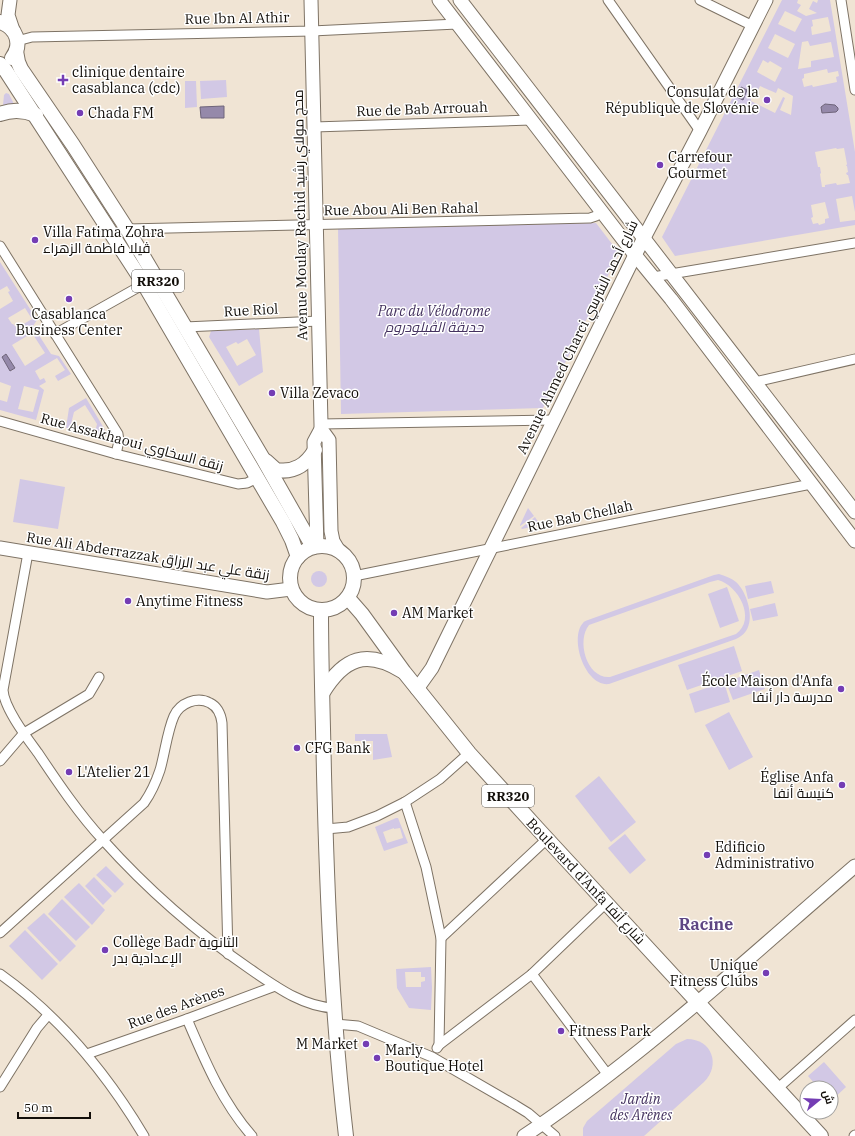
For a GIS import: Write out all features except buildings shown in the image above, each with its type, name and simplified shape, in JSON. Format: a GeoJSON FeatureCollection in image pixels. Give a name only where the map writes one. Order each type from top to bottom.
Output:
{"type":"FeatureCollection","features":[{"type":"Feature","properties":{"kind":"main road"},"geometry":{"type":"LineString","coordinates":[[10,0],[8,15],[15,40]]}},
{"type":"Feature","properties":{"kind":"main road","name":"Avenue Moulay Rachid محج مولاي رشيد"},"geometry":{"type":"LineString","coordinates":[[311,0],[321,426],[314,442],[315,547]]}},
{"type":"Feature","properties":{"kind":"main road"},"geometry":{"type":"LineString","coordinates":[[439,0],[635,255],[671,299],[855,541]]}},
{"type":"Feature","properties":{"kind":"main road","name":"Avenue Ahmed Charci شارع أحمد الشرسي"},"geometry":{"type":"LineString","coordinates":[[417,689],[432,668],[644,237],[700,131],[766,0]]}},
{"type":"Feature","properties":{"kind":"main road"},"geometry":{"type":"LineString","coordinates":[[463,1],[855,512]]}},
{"type":"Feature","properties":{"kind":"main road"},"geometry":{"type":"LineString","coordinates":[[0,22],[7,25],[15,40]]}},
{"type":"Feature","properties":{"kind":"main road","name":"RR320"},"geometry":{"type":"LineString","coordinates":[[15,40],[10,59],[0,64],[36,116],[144,284],[292,540],[298,557]]}},
{"type":"Feature","properties":{"kind":"main road","name":"RR320"},"geometry":{"type":"LineString","coordinates":[[15,40],[18,62],[21,69],[73,145],[127,229],[315,547]]}},
{"type":"Feature","properties":{"kind":"main road"},"geometry":{"type":"LineString","coordinates":[[0,114],[20,110],[36,116]]}},
{"type":"Feature","properties":{"kind":"main road","name":"Avenue Moulay Rachid محج مولاي رشيد"},"geometry":{"type":"LineString","coordinates":[[321,426],[329,440],[331,531],[333,541],[339,551]]}},
{"type":"Feature","properties":{"kind":"main road"},"geometry":{"type":"LineString","coordinates":[[262,457],[276,470],[288,471],[306,463],[315,450]]}},
{"type":"Feature","properties":{"kind":"main road"},"geometry":{"type":"LineString","coordinates":[[327,546],[339,551],[349,560],[354,576],[353,587],[348,598],[336,608],[322,611],[308,608],[302,604],[291,589],[290,574],[293,563],[305,551],[315,547],[327,546]]}},
{"type":"Feature","properties":{"kind":"main road","name":"Rue Ali Abderrazzak زنقة علي عبد الرزاق"},"geometry":{"type":"LineString","coordinates":[[0,548],[267,592],[291,589]]}},
{"type":"Feature","properties":{"kind":"main road","name":"Boulevard d'Anfa شارع أنفا"},"geometry":{"type":"LineString","coordinates":[[348,598],[362,614],[417,689],[469,753],[821,1136]]}},
{"type":"Feature","properties":{"kind":"main road"},"geometry":{"type":"LineString","coordinates":[[322,611],[330,959],[346,1136]]}},
{"type":"Feature","properties":{"kind":"main road"},"geometry":{"type":"LineString","coordinates":[[323,692],[340,669],[359,660],[375,659],[394,666],[404,672]]}},
{"type":"Feature","properties":{"kind":"main road"},"geometry":{"type":"LineString","coordinates":[[524,1136],[608,1075],[669,1026],[855,866]]}},
{"type":"Feature","properties":{"kind":"street"},"geometry":{"type":"LineString","coordinates":[[608,0],[700,131]]}},
{"type":"Feature","properties":{"kind":"street"},"geometry":{"type":"LineString","coordinates":[[700,0],[753,26]]}},
{"type":"Feature","properties":{"kind":"street"},"geometry":{"type":"LineString","coordinates":[[841,0],[855,90]]}},
{"type":"Feature","properties":{"kind":"street","name":"Rue Ibn Al Athir"},"geometry":{"type":"LineString","coordinates":[[15,40],[32,37],[312,31],[457,24]]}},
{"type":"Feature","properties":{"kind":"street","name":"Rue de Bab Arrouah"},"geometry":{"type":"LineString","coordinates":[[314,127],[531,120]]}},
{"type":"Feature","properties":{"kind":"street","name":"Rue Abou Ali Ben Rahal"},"geometry":{"type":"LineString","coordinates":[[127,229],[590,218],[596,216],[601,210]]}},
{"type":"Feature","properties":{"kind":"street"},"geometry":{"type":"LineString","coordinates":[[653,277],[855,243]]}},
{"type":"Feature","properties":{"kind":"street"},"geometry":{"type":"LineString","coordinates":[[0,246],[118,434],[119,440],[116,454]]}},
{"type":"Feature","properties":{"kind":"street"},"geometry":{"type":"LineString","coordinates":[[55,334],[144,284]]}},
{"type":"Feature","properties":{"kind":"street","name":"Rue Riol"},"geometry":{"type":"LineString","coordinates":[[185,327],[318,321]]}},
{"type":"Feature","properties":{"kind":"street"},"geometry":{"type":"LineString","coordinates":[[756,382],[855,359]]}},
{"type":"Feature","properties":{"kind":"street"},"geometry":{"type":"LineString","coordinates":[[321,426],[554,420]]}},
{"type":"Feature","properties":{"kind":"street","name":"Rue Assakhaoui زنقة السخاوي"},"geometry":{"type":"LineString","coordinates":[[0,421],[116,454],[238,484],[247,483],[257,478]]}},
{"type":"Feature","properties":{"kind":"street","name":"Rue Bab Chellah"},"geometry":{"type":"LineString","coordinates":[[354,576],[811,484]]}},
{"type":"Feature","properties":{"kind":"street"},"geometry":{"type":"LineString","coordinates":[[28,553],[3,690],[4,698],[24,733],[66,793],[102,840],[165,903],[228,954],[275,986],[312,1006],[334,1008]]}},
{"type":"Feature","properties":{"kind":"street"},"geometry":{"type":"LineString","coordinates":[[0,761],[24,733],[89,694],[99,677]]}},
{"type":"Feature","properties":{"kind":"street"},"geometry":{"type":"LineString","coordinates":[[0,933],[141,806],[152,790],[160,770],[176,712],[184,705],[192,701],[201,700],[212,704],[220,713],[222,723],[228,954]]}},
{"type":"Feature","properties":{"kind":"street"},"geometry":{"type":"LineString","coordinates":[[326,829],[348,827],[405,802],[440,779],[469,753]]}},
{"type":"Feature","properties":{"kind":"street"},"geometry":{"type":"LineString","coordinates":[[405,802],[426,867],[441,938],[439,1045]]}},
{"type":"Feature","properties":{"kind":"street"},"geometry":{"type":"LineString","coordinates":[[441,938],[547,839]]}},
{"type":"Feature","properties":{"kind":"street"},"geometry":{"type":"LineString","coordinates":[[432,1057],[439,1045],[532,974],[606,903]]}},
{"type":"Feature","properties":{"kind":"street"},"geometry":{"type":"LineString","coordinates":[[0,974],[48,1015],[86,1054],[118,1096],[144,1136]]}},
{"type":"Feature","properties":{"kind":"street"},"geometry":{"type":"LineString","coordinates":[[532,974],[608,1075]]}},
{"type":"Feature","properties":{"kind":"street","name":"Rue des Arènes"},"geometry":{"type":"LineString","coordinates":[[86,1054],[187,1019],[275,986]]}},
{"type":"Feature","properties":{"kind":"street"},"geometry":{"type":"LineString","coordinates":[[0,1087],[48,1015]]}},
{"type":"Feature","properties":{"kind":"street"},"geometry":{"type":"LineString","coordinates":[[187,1019],[215,1082],[227,1104],[252,1136]]}},
{"type":"Feature","properties":{"kind":"street"},"geometry":{"type":"LineString","coordinates":[[777,1089],[855,1020]]}},
{"type":"Feature","properties":{"kind":"street"},"geometry":{"type":"LineString","coordinates":[[335,1024],[358,1026],[432,1057],[516,1105],[542,1124],[555,1136]]}},
{"type":"Feature","properties":{"kind":"green space"},"geometry":{"type":"Polygon","coordinates":[[[782,0],[798,0],[797,3],[801,5],[797,11],[806,16],[817,13],[809,9],[813,1],[817,3],[818,0],[830,0],[855,152],[855,212],[852,196],[836,199],[840,222],[855,220],[855,225],[675,256],[662,237],[782,0]],[[785,11],[778,24],[795,32],[802,19],[785,11]],[[828,17],[812,20],[813,26],[811,27],[812,35],[831,31],[828,17]],[[775,34],[768,48],[788,58],[795,44],[775,34]],[[808,41],[802,42],[798,69],[811,67],[811,61],[834,57],[831,42],[810,46],[808,41]],[[763,60],[757,72],[775,82],[782,68],[770,61],[768,63],[763,60]],[[827,69],[804,74],[804,78],[802,79],[804,87],[812,85],[813,87],[837,82],[836,77],[839,76],[838,71],[828,73],[827,69]],[[760,86],[756,95],[751,96],[751,101],[775,113],[783,97],[785,98],[780,110],[791,115],[793,96],[778,88],[776,93],[760,86]],[[825,104],[821,107],[822,113],[835,112],[832,105],[825,104]],[[844,148],[815,152],[818,167],[820,167],[822,187],[836,183],[837,185],[850,183],[846,173],[848,172],[844,148]],[[825,202],[811,205],[813,217],[811,218],[813,224],[818,223],[819,225],[825,223],[825,219],[829,218],[825,202]]]}},
{"type":"Feature","properties":{"kind":"green space"},"geometry":{"type":"Polygon","coordinates":[[[226,80],[227,97],[201,99],[200,81],[226,80]]]}},
{"type":"Feature","properties":{"kind":"green space"},"geometry":{"type":"Polygon","coordinates":[[[185,81],[196,81],[197,107],[185,108],[185,81]]]}},
{"type":"Feature","properties":{"kind":"green space"},"geometry":{"type":"Polygon","coordinates":[[[6,93],[9,94],[14,104],[3,105],[4,95],[6,93]]]}},
{"type":"Feature","properties":{"kind":"green space","name":"Parc du Vélodrome حديقة الڤيلودروم"},"geometry":{"type":"Polygon","coordinates":[[[596,223],[619,253],[543,408],[341,414],[338,228],[596,223]]]}},
{"type":"Feature","properties":{"kind":"green space"},"geometry":{"type":"Polygon","coordinates":[[[0,262],[37,320],[33,326],[51,354],[59,356],[71,374],[58,381],[55,376],[65,370],[57,358],[35,371],[40,380],[44,378],[46,382],[39,386],[44,390],[36,420],[0,410],[0,400],[7,402],[11,386],[0,382],[0,309],[13,301],[8,292],[10,291],[7,286],[0,290],[0,262]],[[25,308],[8,318],[17,328],[32,319],[25,308]],[[32,333],[12,345],[25,366],[45,353],[32,333]],[[6,354],[2,357],[11,371],[15,368],[6,354]],[[24,386],[18,409],[33,412],[39,390],[24,386]]]}},
{"type":"Feature","properties":{"kind":"green space"},"geometry":{"type":"Polygon","coordinates":[[[259,329],[263,372],[239,386],[209,337],[211,331],[259,329]],[[247,339],[238,344],[236,342],[226,347],[237,366],[256,355],[247,339]]]}},
{"type":"Feature","properties":{"kind":"green space"},"geometry":{"type":"Polygon","coordinates":[[[86,398],[105,430],[100,437],[66,428],[69,408],[86,398]],[[85,405],[74,412],[71,424],[93,430],[96,428],[97,424],[85,405]]]}},
{"type":"Feature","properties":{"kind":"green space"},"geometry":{"type":"Polygon","coordinates":[[[20,479],[65,487],[58,529],[13,522],[20,479]]]}},
{"type":"Feature","properties":{"kind":"green space"},"geometry":{"type":"Polygon","coordinates":[[[528,508],[534,516],[520,526],[520,525],[528,508]]]}},
{"type":"Feature","properties":{"kind":"green space"},"geometry":{"type":"Polygon","coordinates":[[[535,517],[540,525],[521,528],[535,517]]]}},
{"type":"Feature","properties":{"kind":"green space"},"geometry":{"type":"Polygon","coordinates":[[[319,571],[325,573],[327,579],[325,585],[319,587],[313,585],[311,579],[313,573],[319,571]]]}},
{"type":"Feature","properties":{"kind":"green space"},"geometry":{"type":"Polygon","coordinates":[[[719,574],[736,582],[740,586],[746,598],[750,612],[750,619],[749,626],[741,636],[609,684],[600,683],[593,678],[582,660],[579,650],[579,630],[584,622],[719,574]],[[718,580],[710,582],[589,625],[585,632],[584,649],[590,666],[595,672],[602,676],[610,677],[736,634],[742,628],[745,620],[745,612],[738,595],[725,583],[718,580]]]}},
{"type":"Feature","properties":{"kind":"green space"},"geometry":{"type":"Polygon","coordinates":[[[771,581],[774,593],[748,599],[745,586],[771,581]]]}},
{"type":"Feature","properties":{"kind":"green space"},"geometry":{"type":"Polygon","coordinates":[[[727,587],[739,621],[720,628],[708,594],[727,587]]]}},
{"type":"Feature","properties":{"kind":"green space"},"geometry":{"type":"Polygon","coordinates":[[[775,603],[778,616],[753,621],[750,609],[775,603]]]}},
{"type":"Feature","properties":{"kind":"green space"},"geometry":{"type":"Polygon","coordinates":[[[734,646],[742,671],[687,690],[678,665],[734,646]]]}},
{"type":"Feature","properties":{"kind":"green space"},"geometry":{"type":"Polygon","coordinates":[[[759,670],[765,689],[733,700],[726,682],[759,670]]]}},
{"type":"Feature","properties":{"kind":"green space"},"geometry":{"type":"Polygon","coordinates":[[[724,682],[730,702],[695,713],[689,694],[724,682]]]}},
{"type":"Feature","properties":{"kind":"green space"},"geometry":{"type":"Polygon","coordinates":[[[729,712],[753,757],[729,770],[705,725],[729,712]]]}},
{"type":"Feature","properties":{"kind":"green space"},"geometry":{"type":"Polygon","coordinates":[[[355,734],[387,734],[392,757],[373,760],[373,741],[355,741],[355,734]]]}},
{"type":"Feature","properties":{"kind":"green space"},"geometry":{"type":"Polygon","coordinates":[[[599,776],[636,822],[611,842],[575,796],[599,776]]]}},
{"type":"Feature","properties":{"kind":"green space"},"geometry":{"type":"Polygon","coordinates":[[[398,818],[408,843],[384,851],[375,827],[398,818]],[[400,828],[383,832],[387,843],[403,838],[400,828]]]}},
{"type":"Feature","properties":{"kind":"green space"},"geometry":{"type":"Polygon","coordinates":[[[625,834],[646,860],[630,874],[608,848],[625,834]]]}},
{"type":"Feature","properties":{"kind":"green space"},"geometry":{"type":"Polygon","coordinates":[[[106,866],[124,884],[115,893],[96,875],[106,866]]]}},
{"type":"Feature","properties":{"kind":"green space"},"geometry":{"type":"Polygon","coordinates":[[[94,877],[112,896],[103,905],[85,886],[94,877]]]}},
{"type":"Feature","properties":{"kind":"green space"},"geometry":{"type":"Polygon","coordinates":[[[79,883],[105,910],[92,925],[64,897],[79,883]]]}},
{"type":"Feature","properties":{"kind":"green space"},"geometry":{"type":"Polygon","coordinates":[[[62,899],[90,927],[76,941],[48,914],[62,899]]]}},
{"type":"Feature","properties":{"kind":"green space"},"geometry":{"type":"Polygon","coordinates":[[[44,913],[76,946],[60,962],[27,928],[44,913]]]}},
{"type":"Feature","properties":{"kind":"green space"},"geometry":{"type":"Polygon","coordinates":[[[25,930],[58,964],[42,980],[9,946],[25,930]]]}},
{"type":"Feature","properties":{"kind":"green space"},"geometry":{"type":"Polygon","coordinates":[[[431,967],[431,1010],[409,1008],[397,988],[396,969],[431,967]],[[405,972],[406,987],[421,987],[421,982],[425,981],[425,977],[421,977],[421,972],[405,972]]]}},
{"type":"Feature","properties":{"kind":"green space","name":"Jardin des Arènes"},"geometry":{"type":"Polygon","coordinates":[[[687,1039],[696,1040],[703,1043],[711,1054],[713,1061],[712,1068],[704,1082],[644,1136],[583,1136],[583,1128],[587,1121],[676,1044],[687,1039]]]}},
{"type":"Feature","properties":{"kind":"green space"},"geometry":{"type":"Polygon","coordinates":[[[824,1062],[846,1087],[839,1094],[839,1080],[812,1080],[808,1076],[824,1062]]]}},
{"type":"Feature","properties":{"kind":"shaded area"},"geometry":{"type":"Polygon","coordinates":[[[741,87],[747,90],[743,100],[737,97],[741,87]]]}},
{"type":"Feature","properties":{"kind":"shaded area"},"geometry":{"type":"Polygon","coordinates":[[[825,104],[835,105],[838,110],[836,112],[822,113],[821,107],[825,104]]]}},
{"type":"Feature","properties":{"kind":"shaded area"},"geometry":{"type":"Polygon","coordinates":[[[224,106],[224,118],[201,118],[200,107],[224,106]]]}},
{"type":"Feature","properties":{"kind":"shaded area"},"geometry":{"type":"Polygon","coordinates":[[[6,354],[15,368],[10,371],[2,357],[6,354]]]}},
{"type":"Feature","properties":{"kind":"place","name":"clinique dentaire casablanca (cdc)"},"geometry":{"type":"Point","coordinates":[63,80]}},
{"type":"Feature","properties":{"kind":"place","name":"Consulat de la République de Slovénie"},"geometry":{"type":"Point","coordinates":[767,100]}},
{"type":"Feature","properties":{"kind":"place","name":"Chada FM"},"geometry":{"type":"Point","coordinates":[80,113]}},
{"type":"Feature","properties":{"kind":"place","name":"Carrefour Gourmet"},"geometry":{"type":"Point","coordinates":[660,165]}},
{"type":"Feature","properties":{"kind":"place","name":"Villa Fatima Zohra ڤيلا فاطمة الزهراء"},"geometry":{"type":"Point","coordinates":[35,240]}},
{"type":"Feature","properties":{"kind":"place","name":"Casablanca Business Center"},"geometry":{"type":"Point","coordinates":[69,299]}},
{"type":"Feature","properties":{"kind":"place","name":"Villa Zevaco"},"geometry":{"type":"Point","coordinates":[272,393]}},
{"type":"Feature","properties":{"kind":"place","name":"Anytime Fitness"},"geometry":{"type":"Point","coordinates":[128,601]}},
{"type":"Feature","properties":{"kind":"place","name":"AM Market"},"geometry":{"type":"Point","coordinates":[394,613]}},
{"type":"Feature","properties":{"kind":"place","name":"École Maison d'Anfa مدرسة دار أنفا"},"geometry":{"type":"Point","coordinates":[841,689]}},
{"type":"Feature","properties":{"kind":"place","name":"CFG Bank"},"geometry":{"type":"Point","coordinates":[297,748]}},
{"type":"Feature","properties":{"kind":"place","name":"L'Atelier 21"},"geometry":{"type":"Point","coordinates":[69,772]}},
{"type":"Feature","properties":{"kind":"place","name":"Église Anfa كنيسة أنفا"},"geometry":{"type":"Point","coordinates":[842,785]}},
{"type":"Feature","properties":{"kind":"place","name":"Edificio Administrativo"},"geometry":{"type":"Point","coordinates":[707,855]}},
{"type":"Feature","properties":{"kind":"place","name":"Collège Badr الثانوية الإعدادية بدر"},"geometry":{"type":"Point","coordinates":[105,950]}},
{"type":"Feature","properties":{"kind":"place","name":"Unique Fitness Clubs"},"geometry":{"type":"Point","coordinates":[766,973]}},
{"type":"Feature","properties":{"kind":"place","name":"Fitness Park"},"geometry":{"type":"Point","coordinates":[561,1031]}},
{"type":"Feature","properties":{"kind":"place","name":"M Market"},"geometry":{"type":"Point","coordinates":[366,1044]}},
{"type":"Feature","properties":{"kind":"place","name":"Marly Boutique Hotel"},"geometry":{"type":"Point","coordinates":[377,1058]}},
{"type":"Feature","properties":{"kind":"district","name":"Racine"},"geometry":{"type":"Point","coordinates":[706,924]}}]}
